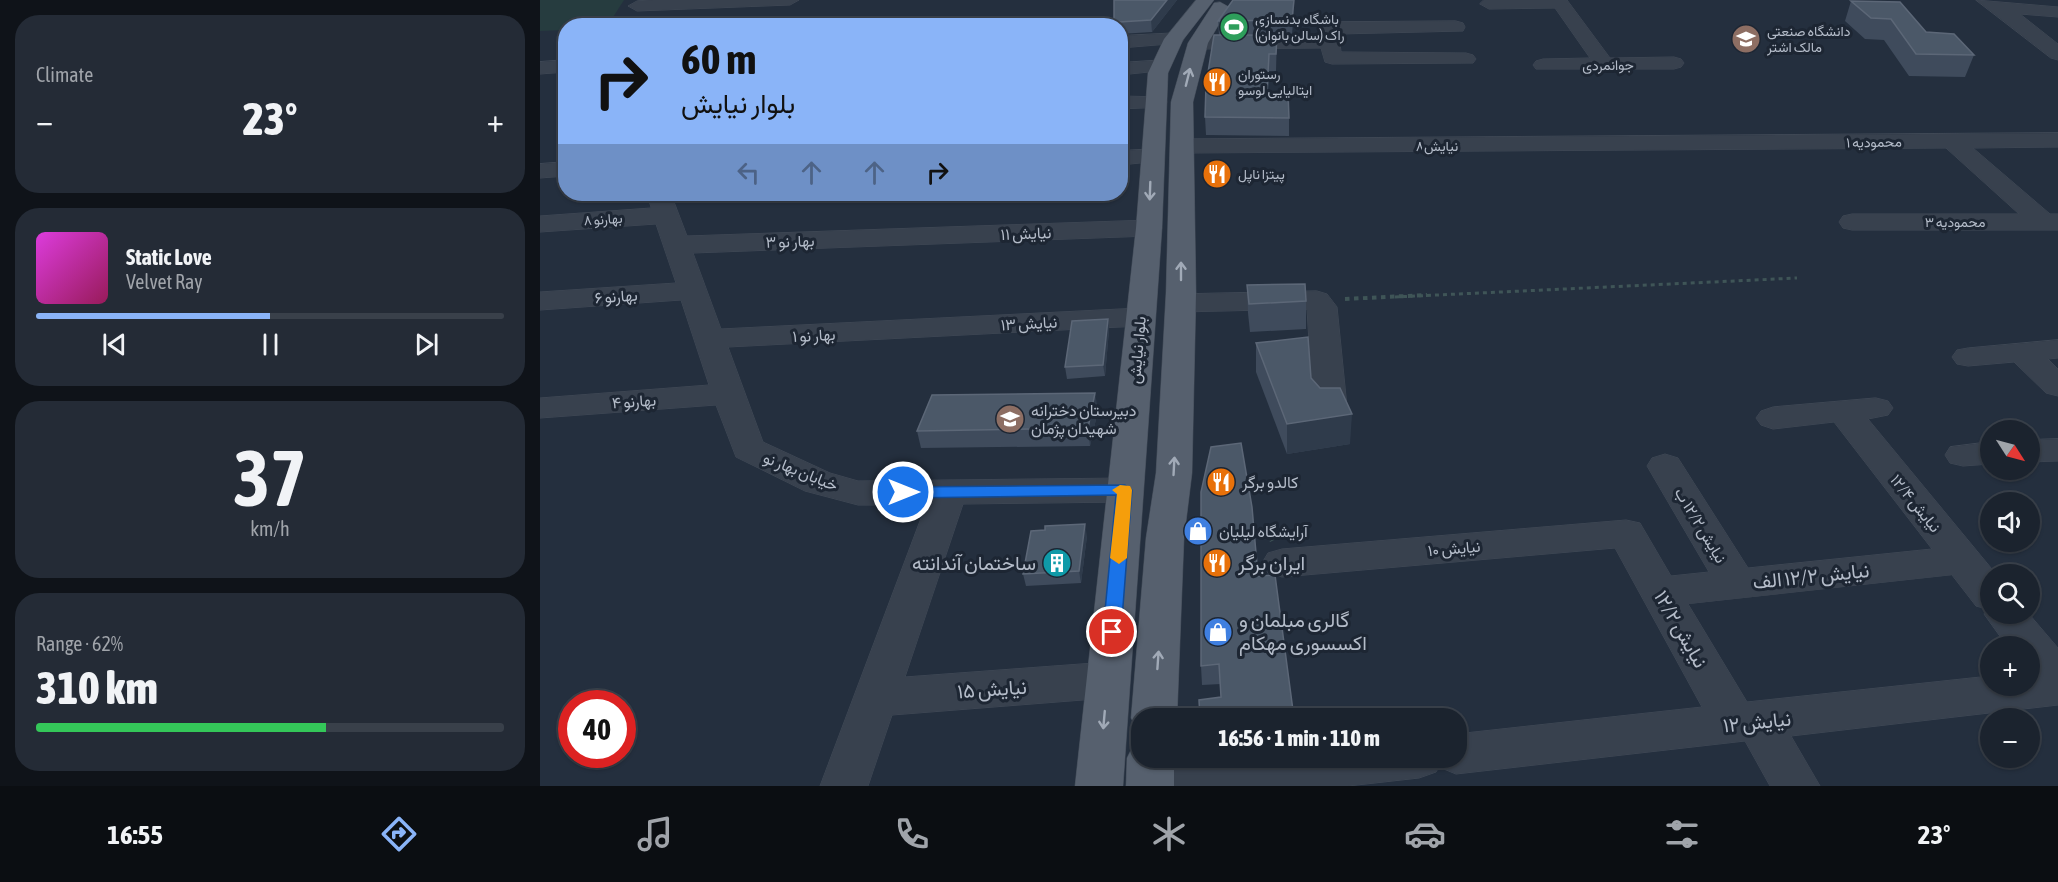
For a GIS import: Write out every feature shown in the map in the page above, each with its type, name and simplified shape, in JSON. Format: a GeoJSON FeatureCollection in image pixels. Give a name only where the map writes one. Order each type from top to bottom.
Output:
{"type":"FeatureCollection","features":[{"type":"Feature","properties":{"kind":"main road","name":"بلوار نیایش"},"geometry":{"type":"LineString","coordinates":[[1098,786],[1149,228],[1136,157],[1178,49],[1205,0]]}},
{"type":"Feature","properties":{"kind":"main road","name":"بلوار نیایش"},"geometry":{"type":"LineString","coordinates":[[1155,708],[1165,538],[1174,473],[1181,303],[1184,146],[1178,49],[1228,0]]}},
{"type":"Feature","properties":{"kind":"main road"},"geometry":{"type":"LineString","coordinates":[[1150,786],[1151,768]]}},
{"type":"Feature","properties":{"kind":"street"},"geometry":{"type":"LineString","coordinates":[[631,18],[638,3],[790,0]]}},
{"type":"Feature","properties":{"kind":"street"},"geometry":{"type":"LineString","coordinates":[[1985,0],[2006,9],[2058,54]]}},
{"type":"Feature","properties":{"kind":"street"},"geometry":{"type":"LineString","coordinates":[[2006,9],[2038,0]]}},
{"type":"Feature","properties":{"kind":"street"},"geometry":{"type":"LineString","coordinates":[[1490,4],[1559,2],[1605,65]]}},
{"type":"Feature","properties":{"kind":"street"},"geometry":{"type":"LineString","coordinates":[[2006,9],[2058,12]]}},
{"type":"Feature","properties":{"kind":"street"},"geometry":{"type":"LineString","coordinates":[[1456,27],[1329,28],[1332,58],[1466,59]]}},
{"type":"Feature","properties":{"kind":"street"},"geometry":{"type":"LineString","coordinates":[[1128,43],[1178,49],[1331,42]]}},
{"type":"Feature","properties":{"kind":"street"},"geometry":{"type":"LineString","coordinates":[[1128,66],[1178,49]]}},
{"type":"Feature","properties":{"kind":"street","name":"جوانمردی"},"geometry":{"type":"LineString","coordinates":[[1543,65],[1674,63]]}},
{"type":"Feature","properties":{"kind":"street"},"geometry":{"type":"LineString","coordinates":[[540,68],[558,67]]}},
{"type":"Feature","properties":{"kind":"street"},"geometry":{"type":"LineString","coordinates":[[1128,104],[1156,102]]}},
{"type":"Feature","properties":{"kind":"street","name":"۱ محمودیه"},"geometry":{"type":"LineString","coordinates":[[1691,143],[2058,140]]}},
{"type":"Feature","properties":{"kind":"street"},"geometry":{"type":"LineString","coordinates":[[1952,141],[2051,222]]}},
{"type":"Feature","properties":{"kind":"street","name":"نیایش۸"},"geometry":{"type":"LineString","coordinates":[[1184,146],[1691,143]]}},
{"type":"Feature","properties":{"kind":"street"},"geometry":{"type":"LineString","coordinates":[[540,171],[558,170]]}},
{"type":"Feature","properties":{"kind":"street","name":"۸ بهارنو"},"geometry":{"type":"LineString","coordinates":[[540,224],[667,218]]}},
{"type":"Feature","properties":{"kind":"street","name":"۳ بهار نو"},"geometry":{"type":"LineString","coordinates":[[667,218],[903,237]]}},
{"type":"Feature","properties":{"kind":"street","name":"خیابان بهار نو"},"geometry":{"type":"LineString","coordinates":[[667,218],[748,449],[818,482],[858,492],[1125,490]]}},
{"type":"Feature","properties":{"kind":"street","name":"۳ محمودیه"},"geometry":{"type":"LineString","coordinates":[[1852,222],[2051,222]]}},
{"type":"Feature","properties":{"kind":"street","name":"نیایش ۱۱"},"geometry":{"type":"LineString","coordinates":[[903,237],[1149,228]]}},
{"type":"Feature","properties":{"kind":"street","name":"۶ بهارنو"},"geometry":{"type":"LineString","coordinates":[[540,301],[693,291]]}},
{"type":"Feature","properties":{"kind":"street"},"geometry":{"type":"LineString","coordinates":[[1181,303],[1317,300],[1322,307],[1330,408]]}},
{"type":"Feature","properties":{"kind":"street","name":"نیایش ۱۳"},"geometry":{"type":"LineString","coordinates":[[917,330],[1140,317]]}},
{"type":"Feature","properties":{"kind":"street","name":"۱ بهار نو"},"geometry":{"type":"LineString","coordinates":[[710,339],[917,330]]}},
{"type":"Feature","properties":{"kind":"street"},"geometry":{"type":"LineString","coordinates":[[1968,357],[2058,349]]}},
{"type":"Feature","properties":{"kind":"street"},"geometry":{"type":"LineString","coordinates":[[2021,352],[2058,386]]}},
{"type":"Feature","properties":{"kind":"street","name":"۴ بهارنو"},"geometry":{"type":"LineString","coordinates":[[540,408],[729,394]]}},
{"type":"Feature","properties":{"kind":"street","name":"۱۲/۴ نیایش"},"geometry":{"type":"LineString","coordinates":[[1773,418],[1859,409],[1962,560],[1980,582]]}},
{"type":"Feature","properties":{"kind":"street"},"geometry":{"type":"LineString","coordinates":[[2040,451],[2058,450]]}},
{"type":"Feature","properties":{"kind":"street","name":"نیایش ۱۲/۲ ب"},"geometry":{"type":"LineString","coordinates":[[1665,466],[1737,584]]}},
{"type":"Feature","properties":{"kind":"street"},"geometry":{"type":"LineString","coordinates":[[844,786],[949,492]]}},
{"type":"Feature","properties":{"kind":"street","name":"نیایش ۱۰"},"geometry":{"type":"LineString","coordinates":[[1281,563],[1626,533]]}},
{"type":"Feature","properties":{"kind":"street","name":"۱۲/۲ نیایش"},"geometry":{"type":"LineString","coordinates":[[1626,533],[1660,592],[1747,723],[1796,786]]}},
{"type":"Feature","properties":{"kind":"street","name":"نیایش ۱۲/۲ الف"},"geometry":{"type":"LineString","coordinates":[[1660,592],[1962,560]]}},
{"type":"Feature","properties":{"kind":"street"},"geometry":{"type":"LineString","coordinates":[[2013,624],[2058,679]]}},
{"type":"Feature","properties":{"kind":"street","name":"۱۵ نیایش"},"geometry":{"type":"LineString","coordinates":[[875,698],[1108,680]]}},
{"type":"Feature","properties":{"kind":"street","name":"نیایش ۱۲"},"geometry":{"type":"LineString","coordinates":[[1467,753],[2058,687]]}},
{"type":"Feature","properties":{"kind":"street"},"geometry":{"type":"LineString","coordinates":[[1150,786],[1323,768]]}},
{"type":"Feature","properties":{"kind":"path"},"geometry":{"type":"LineString","coordinates":[[1317,300],[1797,278]]}},
{"type":"Feature","properties":{"kind":"path"},"geometry":{"type":"LineString","coordinates":[[1245,534],[1268,532],[1281,563]]}},
{"type":"Feature","properties":{"kind":"green space"},"geometry":{"type":"Polygon","coordinates":[[[540,0],[624,0],[612,18],[558,18],[558,30],[540,31],[540,0]]]}},
{"type":"Feature","properties":{"kind":"building"},"geometry":{"type":"Polygon","coordinates":[[[1114,0],[1167,0],[1151,20],[1128,21],[1128,18],[1114,18],[1114,0]]]}},
{"type":"Feature","properties":{"kind":"building"},"geometry":{"type":"Polygon","coordinates":[[[1233,0],[1294,0],[1292,20],[1218,21],[1233,0]]]}},
{"type":"Feature","properties":{"kind":"building"},"geometry":{"type":"Polygon","coordinates":[[[1851,1],[1900,2],[1926,32],[1954,34],[1974,55],[1916,54],[1891,19],[1871,18],[1851,1]]]}},
{"type":"Feature","properties":{"kind":"building"},"geometry":{"type":"Polygon","coordinates":[[[1214,35],[1277,35],[1276,54],[1269,54],[1267,93],[1288,92],[1289,118],[1205,117],[1206,85],[1214,35]]]}},
{"type":"Feature","properties":{"kind":"building"},"geometry":{"type":"Polygon","coordinates":[[[1305,284],[1306,301],[1249,304],[1247,285],[1305,284]]]}},
{"type":"Feature","properties":{"kind":"building"},"geometry":{"type":"Polygon","coordinates":[[[1108,319],[1103,365],[1065,367],[1072,321],[1108,319]]]}},
{"type":"Feature","properties":{"kind":"building"},"geometry":{"type":"Polygon","coordinates":[[[1308,337],[1311,378],[1320,388],[1340,388],[1352,414],[1287,424],[1256,343],[1308,337]]]}},
{"type":"Feature","properties":{"kind":"building"},"geometry":{"type":"Polygon","coordinates":[[[1095,393],[1088,428],[917,431],[932,395],[1095,393]]]}},
{"type":"Feature","properties":{"kind":"building"},"geometry":{"type":"Polygon","coordinates":[[[1241,443],[1252,507],[1258,576],[1275,575],[1293,708],[1199,708],[1199,700],[1221,697],[1219,664],[1201,666],[1201,492],[1211,447],[1241,443]]]}},
{"type":"Feature","properties":{"kind":"building","name":"ساختمان آندانته"},"geometry":{"type":"Polygon","coordinates":[[[1085,524],[1079,571],[1023,574],[1031,531],[1045,530],[1045,526],[1085,524]]]}},
{"type":"Feature","properties":{"kind":"slow traffic"},"geometry":{"type":"LineString","coordinates":[[1119,558],[1125,490],[1120,490]]}},
{"type":"Feature","properties":{"kind":"place","name":"باشگاه بدنسازی راک (سالن بانوان)"},"geometry":{"type":"Point","coordinates":[1234,27]}},
{"type":"Feature","properties":{"kind":"place","name":"دانشگاه صنعتی مالک اشتر"},"geometry":{"type":"Point","coordinates":[1746,39]}},
{"type":"Feature","properties":{"kind":"place","name":"رستوران ایتالیایی لوسو"},"geometry":{"type":"Point","coordinates":[1217,82]}},
{"type":"Feature","properties":{"kind":"place","name":"پیتزا ناپل"},"geometry":{"type":"Point","coordinates":[1217,174]}},
{"type":"Feature","properties":{"kind":"place","name":"دبیرستان دخترانه شهیدان پژمان"},"geometry":{"type":"Point","coordinates":[1010,419]}},
{"type":"Feature","properties":{"kind":"place","name":"کالدو برگر"},"geometry":{"type":"Point","coordinates":[1221,482]}},
{"type":"Feature","properties":{"kind":"place","name":"آرایشگاه لیلیان"},"geometry":{"type":"Point","coordinates":[1198,531]}},
{"type":"Feature","properties":{"kind":"place","name":"ساختمان آندانته"},"geometry":{"type":"Point","coordinates":[1057,563]}},
{"type":"Feature","properties":{"kind":"place","name":"ایران برگر"},"geometry":{"type":"Point","coordinates":[1217,563]}},
{"type":"Feature","properties":{"kind":"place","name":"گالری مبلمان و اکسسوری مهکام"},"geometry":{"type":"Point","coordinates":[1218,632]}},
{"type":"Feature","properties":{"kind":"route"},"geometry":{"type":"LineString","coordinates":[[903,492],[1125,490],[1112,632]]}}]}
